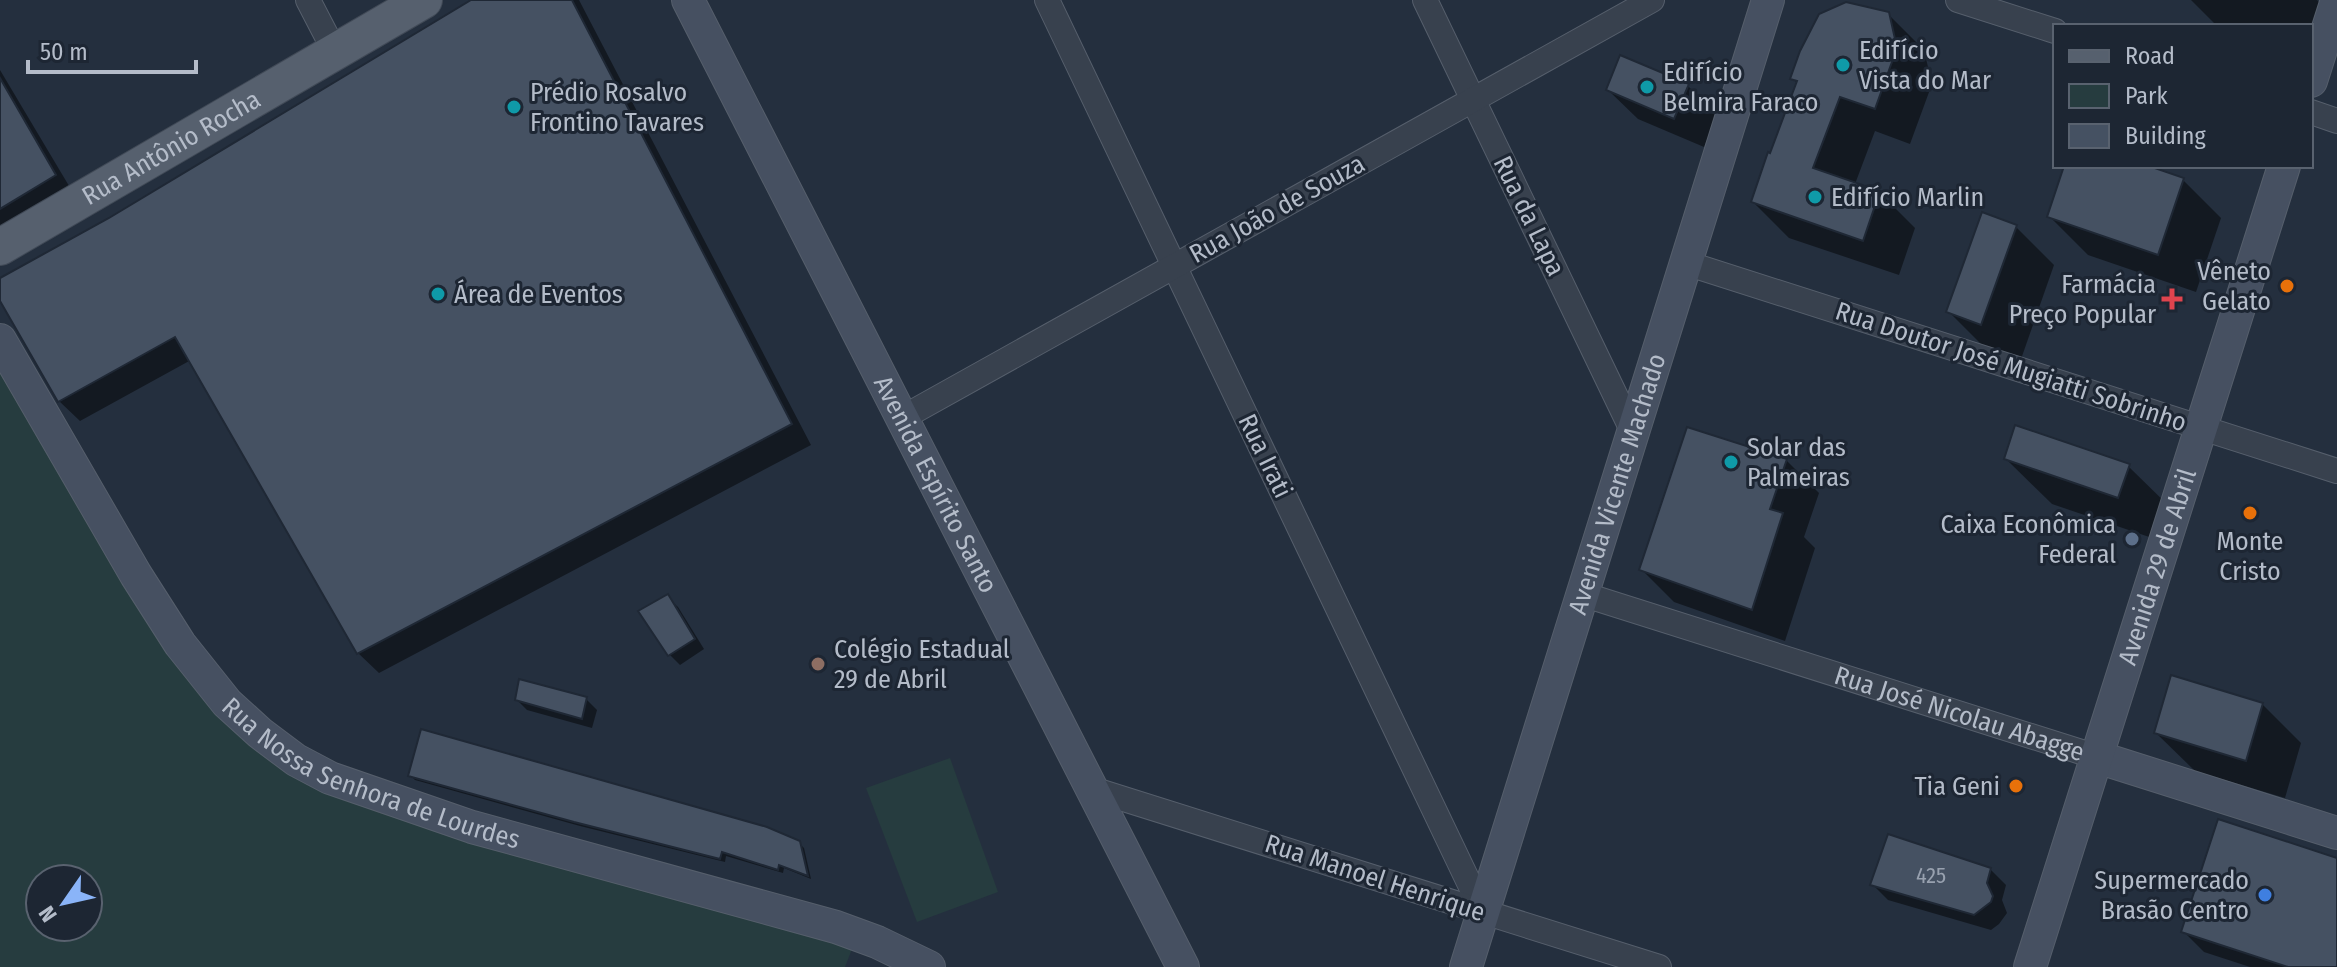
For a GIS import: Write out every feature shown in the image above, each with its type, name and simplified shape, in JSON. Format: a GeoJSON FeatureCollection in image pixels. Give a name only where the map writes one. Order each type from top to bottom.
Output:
{"type":"FeatureCollection","features":[{"type":"Feature","properties":{"kind":"main road","name":"Rua Antônio Rocha"},"geometry":{"type":"LineString","coordinates":[[0,247],[424,0]]}},
{"type":"Feature","properties":{"kind":"main road","name":"Avenida Espírito Santo"},"geometry":{"type":"LineString","coordinates":[[688,0],[1183,967]]}},
{"type":"Feature","properties":{"kind":"main road","name":"Avenida Vicente Machado"},"geometry":{"type":"LineString","coordinates":[[1466,967],[1768,0]]}},
{"type":"Feature","properties":{"kind":"main road"},"geometry":{"type":"LineString","coordinates":[[2313,75],[2337,0]]}},
{"type":"Feature","properties":{"kind":"main road","name":"Avenida 29 de Abril"},"geometry":{"type":"LineString","coordinates":[[2030,967],[2283,168]]}},
{"type":"Feature","properties":{"kind":"main road","name":"Rua Nossa Senhora de Lourdes"},"geometry":{"type":"LineString","coordinates":[[0,340],[156,607],[202,674],[227,703],[296,760],[330,778],[472,827],[836,927],[877,942],[929,967]]}},
{"type":"Feature","properties":{"kind":"main road","name":"Rua José Nicolau Abagge"},"geometry":{"type":"LineString","coordinates":[[2097,757],[2337,833]]}},
{"type":"Feature","properties":{"kind":"street"},"geometry":{"type":"LineString","coordinates":[[308,0],[335,52]]}},
{"type":"Feature","properties":{"kind":"street","name":"Rua Irati"},"geometry":{"type":"LineString","coordinates":[[1047,0],[1483,912]]}},
{"type":"Feature","properties":{"kind":"street","name":"Rua da Lapa"},"geometry":{"type":"LineString","coordinates":[[1425,0],[1633,432]]}},
{"type":"Feature","properties":{"kind":"street","name":"Rua João de Souza"},"geometry":{"type":"LineString","coordinates":[[902,418],[1652,0]]}},
{"type":"Feature","properties":{"kind":"street"},"geometry":{"type":"LineString","coordinates":[[1958,0],[2053,30]]}},
{"type":"Feature","properties":{"kind":"street"},"geometry":{"type":"LineString","coordinates":[[2313,113],[2337,121]]}},
{"type":"Feature","properties":{"kind":"street","name":"Rua Doutor José Mugiatti Sobrinho"},"geometry":{"type":"LineString","coordinates":[[1686,263],[2337,471]]}},
{"type":"Feature","properties":{"kind":"street","name":"Rua José Nicolau Abagge"},"geometry":{"type":"LineString","coordinates":[[1582,594],[2097,757]]}},
{"type":"Feature","properties":{"kind":"street","name":"Rua Manoel Henrique"},"geometry":{"type":"LineString","coordinates":[[1092,789],[1659,967]]}},
{"type":"Feature","properties":{"kind":"green space"},"geometry":{"type":"Polygon","coordinates":[[[0,368],[252,739],[857,936],[845,967],[0,967],[0,368]]]}},
{"type":"Feature","properties":{"kind":"green space"},"geometry":{"type":"Polygon","coordinates":[[[950,758],[998,892],[917,922],[866,788],[950,758]]]}},
{"type":"Feature","properties":{"kind":"building","name":"Área de Eventos"},"geometry":{"type":"Polygon","coordinates":[[[471,0],[572,0],[792,424],[357,654],[175,337],[58,402],[0,301],[0,278],[109,218],[471,0]]]}},
{"type":"Feature","properties":{"kind":"building"},"geometry":{"type":"Polygon","coordinates":[[[1846,2],[1889,12],[1897,48],[1875,109],[1840,97],[1813,168],[1880,191],[1863,241],[1751,202],[1797,81],[1790,79],[1800,51],[1819,14],[1846,2]]]}},
{"type":"Feature","properties":{"kind":"building","name":"Edifício Belmira Faraco"},"geometry":{"type":"Polygon","coordinates":[[[1620,55],[1689,84],[1674,119],[1606,90],[1620,55]]]}},
{"type":"Feature","properties":{"kind":"building"},"geometry":{"type":"Polygon","coordinates":[[[0,78],[56,175],[0,209],[0,78]]]}},
{"type":"Feature","properties":{"kind":"building"},"geometry":{"type":"Polygon","coordinates":[[[2063,168],[2155,168],[2184,178],[2158,255],[2047,217],[2063,168]]]}},
{"type":"Feature","properties":{"kind":"building"},"geometry":{"type":"Polygon","coordinates":[[[1982,212],[2017,225],[1981,325],[1946,312],[1982,212]]]}},
{"type":"Feature","properties":{"kind":"building"},"geometry":{"type":"Polygon","coordinates":[[[2015,425],[2130,464],[2118,498],[2004,459],[2015,425]]]}},
{"type":"Feature","properties":{"kind":"building"},"geometry":{"type":"Polygon","coordinates":[[[1687,427],[1787,459],[1770,509],[1783,513],[1752,610],[1639,570],[1687,427]]]}},
{"type":"Feature","properties":{"kind":"building"},"geometry":{"type":"Polygon","coordinates":[[[668,594],[695,639],[668,656],[638,611],[668,594]]]}},
{"type":"Feature","properties":{"kind":"building"},"geometry":{"type":"Polygon","coordinates":[[[2171,675],[2263,703],[2246,761],[2154,733],[2171,675]]]}},
{"type":"Feature","properties":{"kind":"building"},"geometry":{"type":"Polygon","coordinates":[[[519,679],[587,697],[582,719],[515,700],[519,679]]]}},
{"type":"Feature","properties":{"kind":"building"},"geometry":{"type":"Polygon","coordinates":[[[421,729],[767,827],[800,841],[808,876],[779,865],[778,870],[722,852],[720,859],[408,776],[421,729]]]}},
{"type":"Feature","properties":{"kind":"building","name":"Supermercado Brasão Centro"},"geometry":{"type":"Polygon","coordinates":[[[2218,819],[2337,858],[2337,967],[2288,967],[2181,932],[2218,819]]]}},
{"type":"Feature","properties":{"kind":"building"},"geometry":{"type":"Polygon","coordinates":[[[1888,834],[1991,868],[1987,883],[1993,896],[1991,902],[1974,915],[1870,885],[1888,834]]]}},
{"type":"Feature","properties":{"kind":"place","name":"Edifício Vista do Mar"},"geometry":{"type":"Point","coordinates":[1843,65]}},
{"type":"Feature","properties":{"kind":"place","name":"Edifício Belmira Faraco"},"geometry":{"type":"Point","coordinates":[1647,87]}},
{"type":"Feature","properties":{"kind":"place","name":"Prédio Rosalvo Frontino Tavares"},"geometry":{"type":"Point","coordinates":[514,107]}},
{"type":"Feature","properties":{"kind":"place","name":"Edifício Marlin"},"geometry":{"type":"Point","coordinates":[1815,197]}},
{"type":"Feature","properties":{"kind":"place","name":"Vêneto Gelato"},"geometry":{"type":"Point","coordinates":[2287,286]}},
{"type":"Feature","properties":{"kind":"place","name":"Área de Eventos"},"geometry":{"type":"Point","coordinates":[438,294]}},
{"type":"Feature","properties":{"kind":"place","name":"Farmácia Preço Popular"},"geometry":{"type":"Point","coordinates":[2172,299]}},
{"type":"Feature","properties":{"kind":"place","name":"Solar das Palmeiras"},"geometry":{"type":"Point","coordinates":[1731,462]}},
{"type":"Feature","properties":{"kind":"place","name":"Monte Cristo"},"geometry":{"type":"Point","coordinates":[2250,513]}},
{"type":"Feature","properties":{"kind":"place","name":"Caixa Econômica Federal"},"geometry":{"type":"Point","coordinates":[2132,539]}},
{"type":"Feature","properties":{"kind":"place","name":"Colégio Estadual 29 de Abril"},"geometry":{"type":"Point","coordinates":[818,664]}},
{"type":"Feature","properties":{"kind":"place","name":"Tia Geni"},"geometry":{"type":"Point","coordinates":[2016,786]}},
{"type":"Feature","properties":{"kind":"place","name":"Supermercado Brasão Centro"},"geometry":{"type":"Point","coordinates":[2265,895]}}]}
